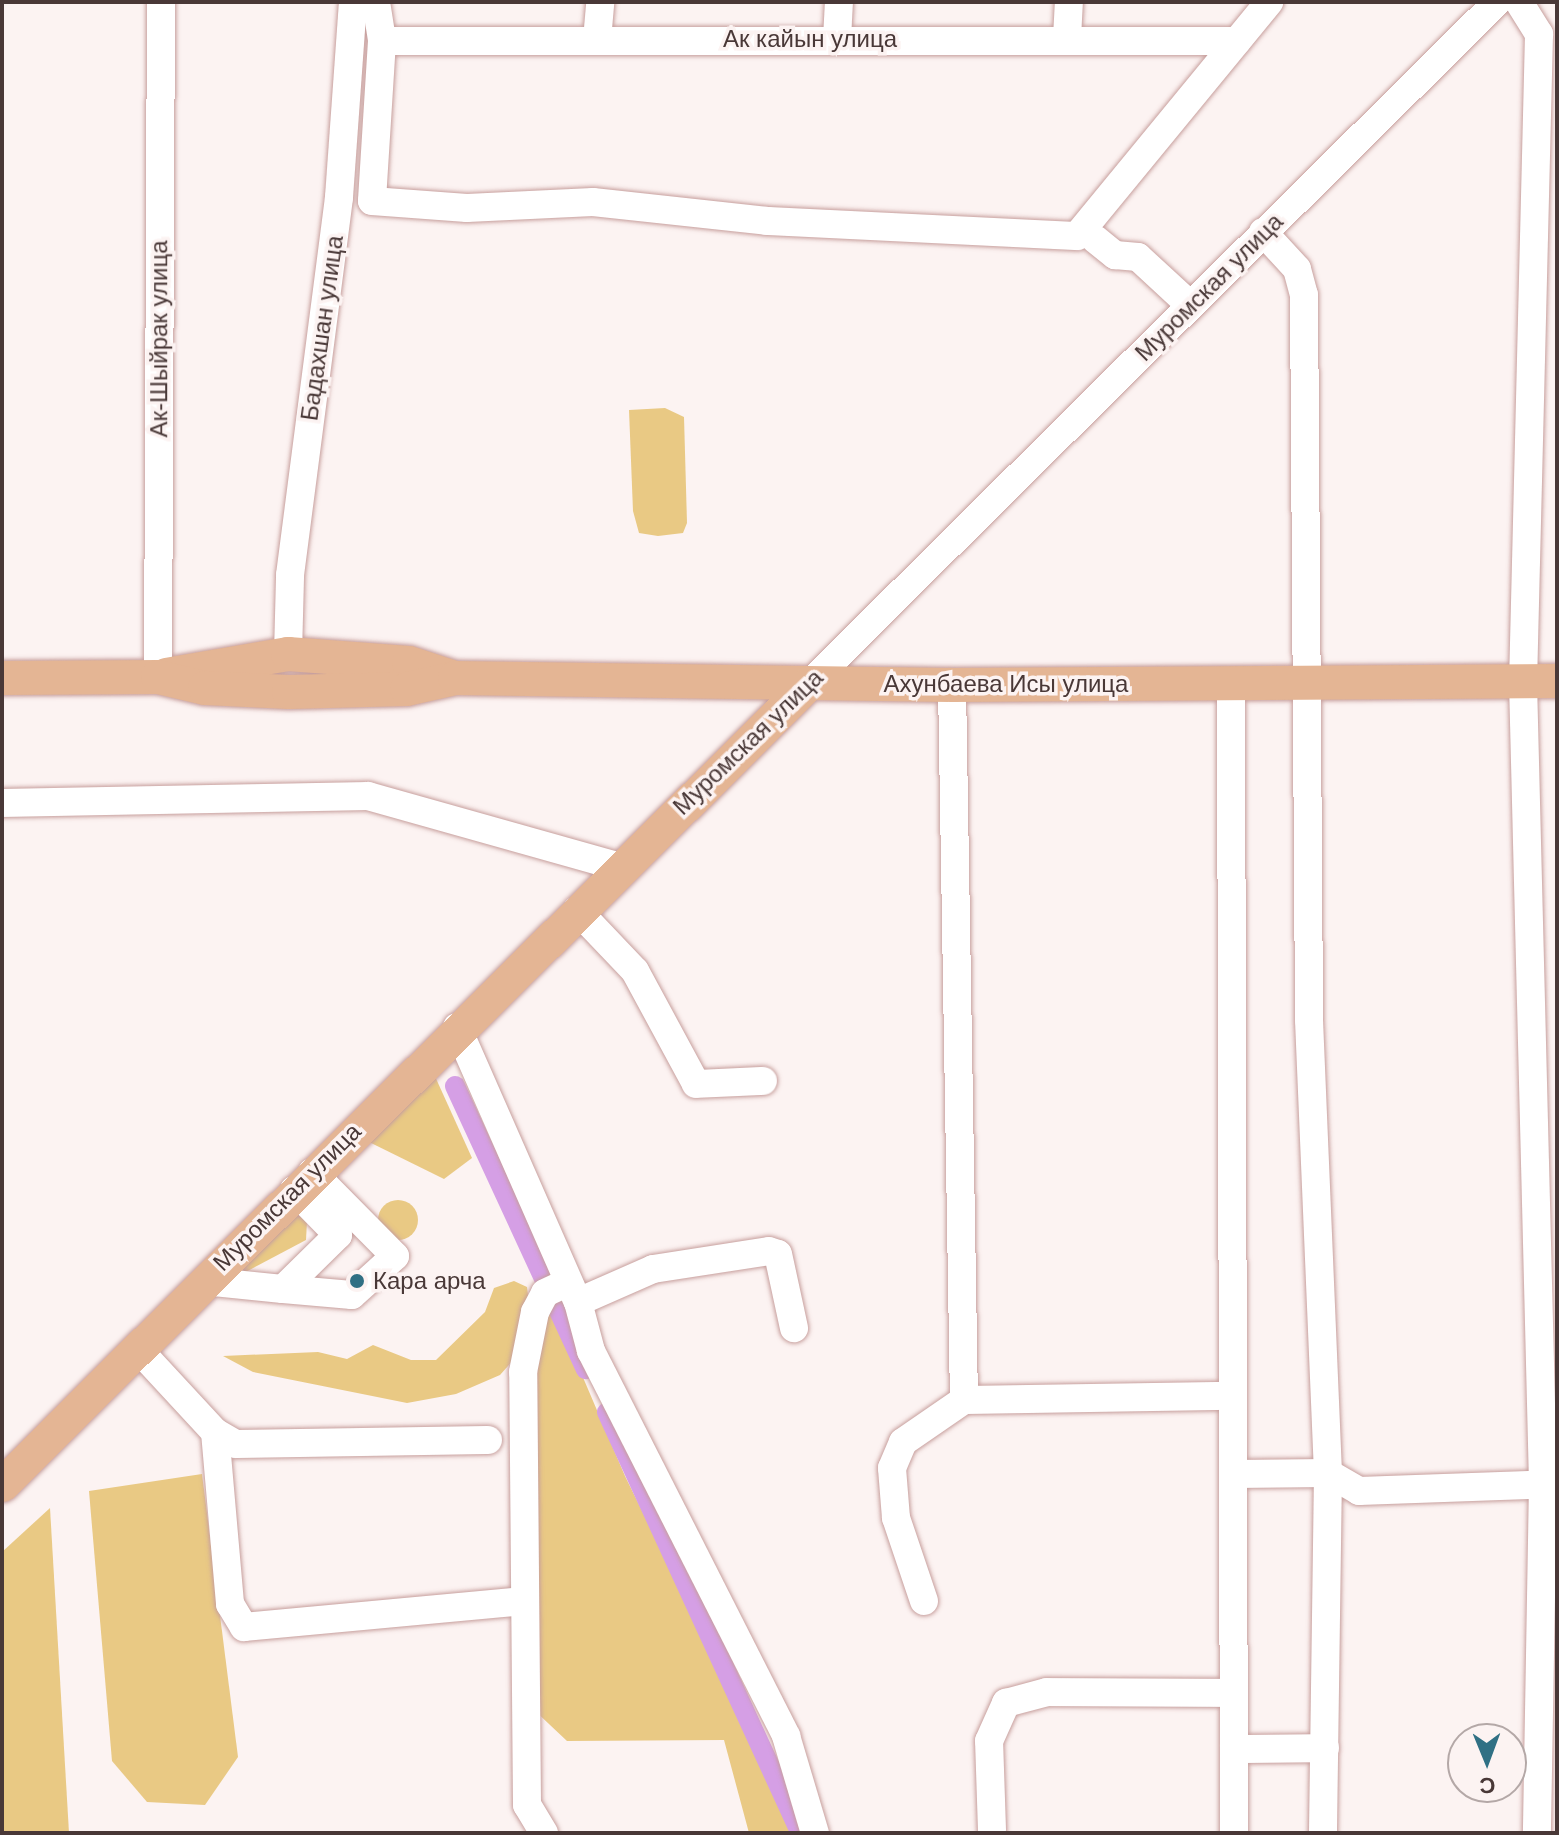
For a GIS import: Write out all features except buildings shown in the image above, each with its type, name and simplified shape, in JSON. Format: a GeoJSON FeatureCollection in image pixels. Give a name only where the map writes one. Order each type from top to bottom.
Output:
{"type":"FeatureCollection","features":[{"type":"Feature","properties":{"kind":"main road","name":"Ахунбаева Исы улица"},"geometry":{"type":"LineString","coordinates":[[2,678],[158,677],[288,654],[409,663],[455,678]]}},
{"type":"Feature","properties":{"kind":"main road","name":"Ахунбаева Исы улица"},"geometry":{"type":"LineString","coordinates":[[158,677],[205,688],[289,692],[407,689],[455,678],[952,685],[1557,681]]}},
{"type":"Feature","properties":{"kind":"main road","name":"Муромская улица"},"geometry":{"type":"LineString","coordinates":[[2,1485],[457,1027],[809,684]]}},
{"type":"Feature","properties":{"kind":"street","name":"Ак-Шыйрак улица"},"geometry":{"type":"LineString","coordinates":[[158,677],[161,2]]}},
{"type":"Feature","properties":{"kind":"street","name":"Бадахшан улица"},"geometry":{"type":"LineString","coordinates":[[288,654],[291,561],[337,212],[353,2]]}},
{"type":"Feature","properties":{"kind":"street"},"geometry":{"type":"LineString","coordinates":[[376,2],[382,41],[372,201],[467,208],[593,202],[767,221],[1087,232],[1115,255],[1138,257],[1190,305]]}},
{"type":"Feature","properties":{"kind":"street"},"geometry":{"type":"LineString","coordinates":[[597,40],[600,2]]}},
{"type":"Feature","properties":{"kind":"street"},"geometry":{"type":"LineString","coordinates":[[837,39],[839,2]]}},
{"type":"Feature","properties":{"kind":"street"},"geometry":{"type":"LineString","coordinates":[[1067,38],[1069,2]]}},
{"type":"Feature","properties":{"kind":"street"},"geometry":{"type":"LineString","coordinates":[[1087,232],[1269,2]]}},
{"type":"Feature","properties":{"kind":"street","name":"Муромская улица"},"geometry":{"type":"LineString","coordinates":[[809,684],[1497,2]]}},
{"type":"Feature","properties":{"kind":"street"},"geometry":{"type":"LineString","coordinates":[[1519,2],[1539,34],[1523,682],[1550,1483],[1537,1833]]}},
{"type":"Feature","properties":{"kind":"street","name":"Ак кайын улица"},"geometry":{"type":"LineString","coordinates":[[382,41],[1067,38],[1237,41]]}},
{"type":"Feature","properties":{"kind":"street"},"geometry":{"type":"LineString","coordinates":[[1263,232],[1297,269],[1304,295],[1309,1020],[1328,1473],[1323,1833]]}},
{"type":"Feature","properties":{"kind":"street"},"geometry":{"type":"LineString","coordinates":[[1231,684],[1234,1833]]}},
{"type":"Feature","properties":{"kind":"street"},"geometry":{"type":"LineString","coordinates":[[952,685],[964,1400]]}},
{"type":"Feature","properties":{"kind":"street"},"geometry":{"type":"LineString","coordinates":[[2,803],[368,796],[620,867]]}},
{"type":"Feature","properties":{"kind":"street"},"geometry":{"type":"LineString","coordinates":[[577,910],[635,971],[696,1084],[763,1081]]}},
{"type":"Feature","properties":{"kind":"street"},"geometry":{"type":"LineString","coordinates":[[457,1027],[561,1291],[645,1448],[678,1536],[786,1736],[815,1833]]}},
{"type":"Feature","properties":{"kind":"street"},"geometry":{"type":"LineString","coordinates":[[283,1289],[338,1235],[303,1181]]}},
{"type":"Feature","properties":{"kind":"street"},"geometry":{"type":"LineString","coordinates":[[204,1281],[352,1295],[395,1256],[303,1181]]}},
{"type":"Feature","properties":{"kind":"street"},"geometry":{"type":"LineString","coordinates":[[544,1833],[527,1805],[524,1349],[561,1291],[653,1269],[769,1251],[778,1254],[794,1328]]}},
{"type":"Feature","properties":{"kind":"street"},"geometry":{"type":"LineString","coordinates":[[139,1350],[215,1432],[236,1444],[270,1448],[488,1440]]}},
{"type":"Feature","properties":{"kind":"street"},"geometry":{"type":"LineString","coordinates":[[924,1601],[896,1518],[892,1468],[903,1442],[964,1400],[1233,1396]]}},
{"type":"Feature","properties":{"kind":"street"},"geometry":{"type":"LineString","coordinates":[[215,1432],[230,1604],[244,1627],[524,1601]]}},
{"type":"Feature","properties":{"kind":"street"},"geometry":{"type":"LineString","coordinates":[[1234,1474],[1328,1473],[1359,1491],[1550,1483]]}},
{"type":"Feature","properties":{"kind":"street"},"geometry":{"type":"LineString","coordinates":[[992,1830],[989,1741],[1006,1703],[1047,1692],[1234,1693]]}},
{"type":"Feature","properties":{"kind":"street"},"geometry":{"type":"LineString","coordinates":[[1234,1749],[1325,1748]]}},
{"type":"Feature","properties":{"kind":"shaded area"},"geometry":{"type":"Polygon","coordinates":[[[665,408],[684,417],[687,523],[683,533],[658,536],[639,533],[633,511],[629,410],[665,408]]]}},
{"type":"Feature","properties":{"kind":"shaded area"},"geometry":{"type":"Polygon","coordinates":[[[433,1072],[472,1158],[444,1179],[365,1140],[433,1072]]]}},
{"type":"Feature","properties":{"kind":"shaded area"},"geometry":{"type":"Polygon","coordinates":[[[398,1200],[412,1206],[418,1220],[412,1234],[398,1240],[384,1234],[378,1220],[384,1206],[398,1200]]]}},
{"type":"Feature","properties":{"kind":"shaded area"},"geometry":{"type":"Polygon","coordinates":[[[297,1206],[307,1221],[306,1240],[240,1275],[234,1267],[297,1206]]]}},
{"type":"Feature","properties":{"kind":"shaded area"},"geometry":{"type":"Polygon","coordinates":[[[514,1281],[527,1287],[529,1303],[515,1358],[500,1375],[456,1394],[407,1403],[253,1372],[223,1356],[318,1352],[347,1359],[373,1345],[411,1360],[436,1360],[485,1312],[494,1288],[514,1281]]]}},
{"type":"Feature","properties":{"kind":"shaded area"},"geometry":{"type":"Polygon","coordinates":[[[550,1300],[625,1476],[762,1756],[790,1833],[749,1833],[724,1740],[567,1741],[532,1708],[529,1367],[550,1300]]]}},
{"type":"Feature","properties":{"kind":"shaded area"},"geometry":{"type":"Polygon","coordinates":[[[202,1474],[238,1757],[205,1805],[147,1802],[112,1761],[89,1491],[202,1474]]]}},
{"type":"Feature","properties":{"kind":"shaded area"},"geometry":{"type":"Polygon","coordinates":[[[50,1508],[69,1833],[2,1833],[2,1552],[50,1508]]]}},
{"type":"Feature","properties":{"kind":"waterway"},"geometry":{"type":"LineString","coordinates":[[455,1086],[586,1369]]}},
{"type":"Feature","properties":{"kind":"waterway"},"geometry":{"type":"LineString","coordinates":[[607,1412],[799,1829]]}},
{"type":"Feature","properties":{"kind":"place","name":"Кара арча"},"geometry":{"type":"Point","coordinates":[357,1281]}}]}
